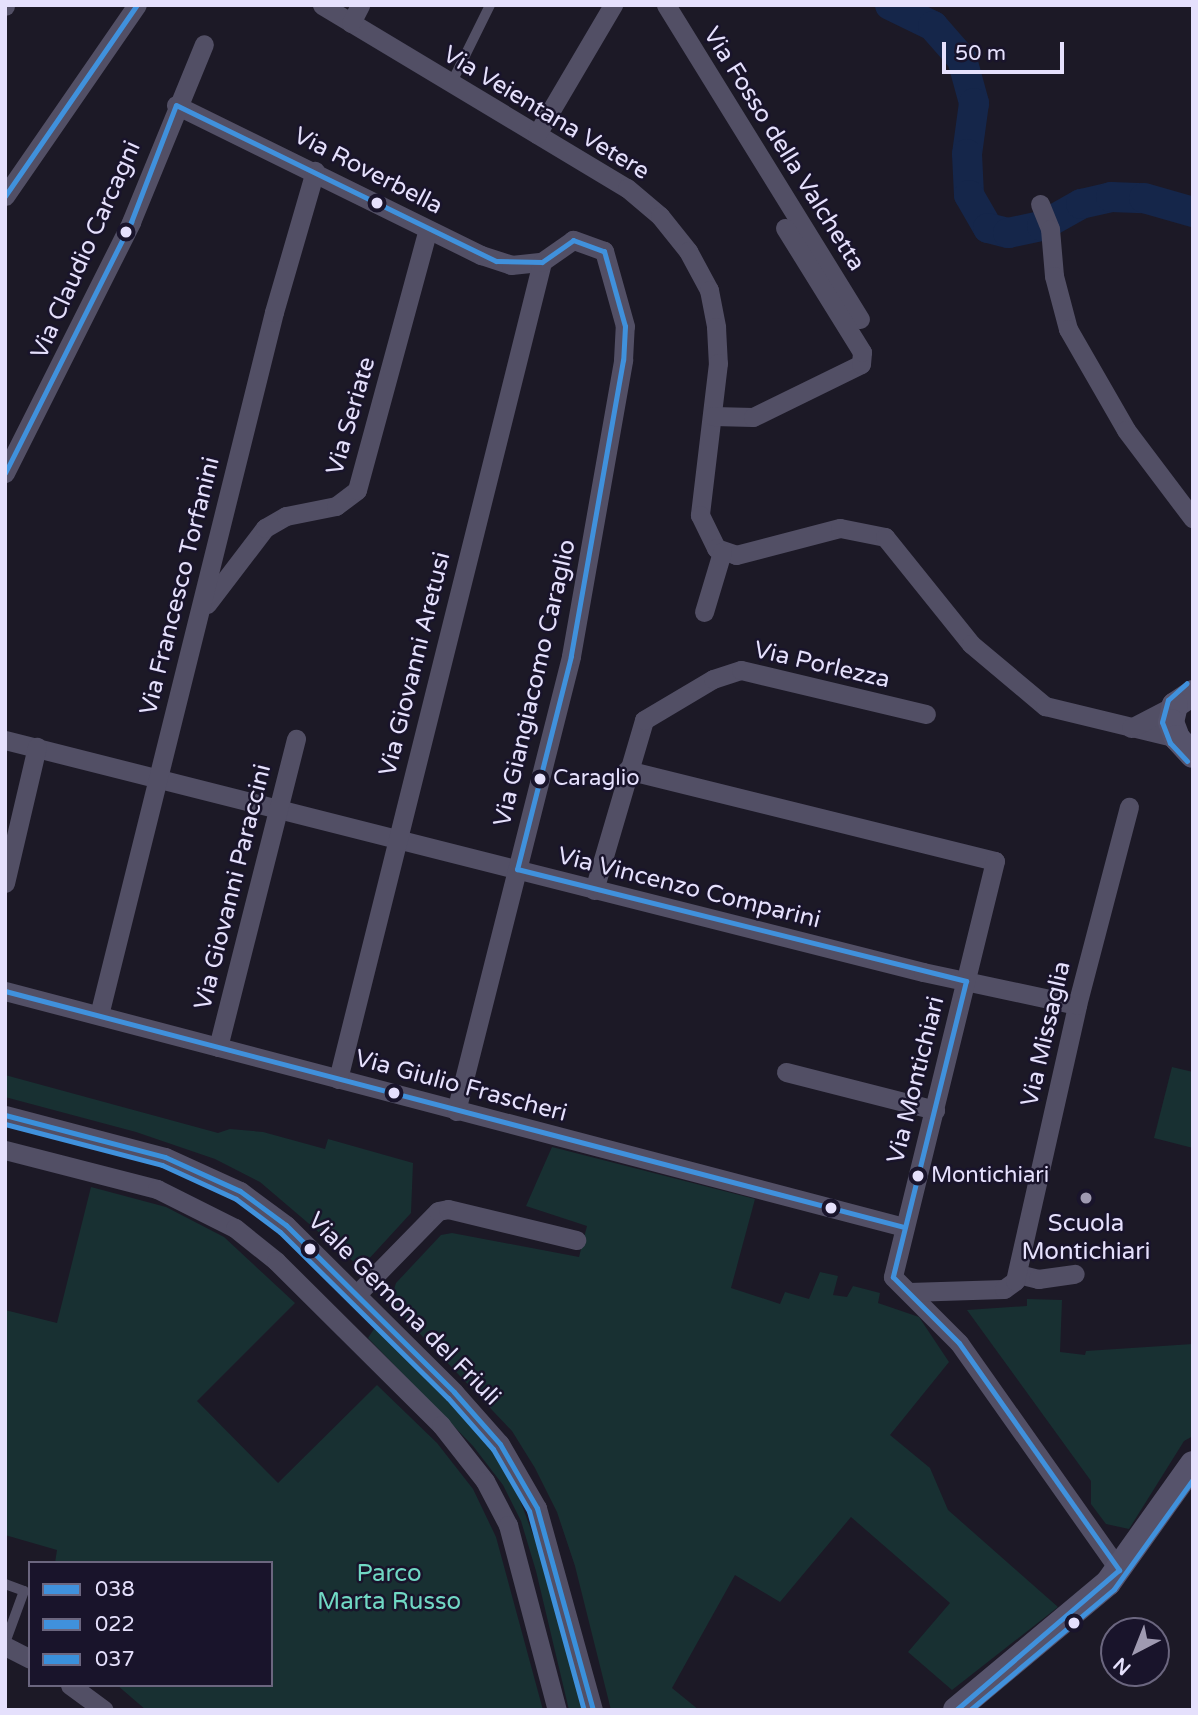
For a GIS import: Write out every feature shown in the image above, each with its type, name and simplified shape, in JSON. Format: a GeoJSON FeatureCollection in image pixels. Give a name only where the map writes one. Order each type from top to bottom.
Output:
{"type":"FeatureCollection","features":[{"type":"Feature","properties":{"kind":"street"},"geometry":{"type":"LineString","coordinates":[[5,196],[137,5]]}},
{"type":"Feature","properties":{"kind":"street","name":"Via Veientana Vetere"},"geometry":{"type":"LineString","coordinates":[[322,5],[647,203],[693,258],[709,290],[716,327],[713,416],[700,515],[708,538],[722,552]]}},
{"type":"Feature","properties":{"kind":"street"},"geometry":{"type":"LineString","coordinates":[[351,23],[359,5]]}},
{"type":"Feature","properties":{"kind":"street"},"geometry":{"type":"LineString","coordinates":[[537,134],[612,5]]}},
{"type":"Feature","properties":{"kind":"street","name":"Via Fosso della Valchetta"},"geometry":{"type":"LineString","coordinates":[[666,5],[860,319]]}},
{"type":"Feature","properties":{"kind":"street","name":"Via Claudio Carcagni"},"geometry":{"type":"LineString","coordinates":[[5,473],[131,222],[176,105],[204,44]]}},
{"type":"Feature","properties":{"kind":"street","name":"Via Roverbella"},"geometry":{"type":"LineString","coordinates":[[176,105],[496,261],[542,262]]}},
{"type":"Feature","properties":{"kind":"street","name":"Via Francesco Torfanini"},"geometry":{"type":"LineString","coordinates":[[99,1015],[274,312],[315,171]]}},
{"type":"Feature","properties":{"kind":"street"},"geometry":{"type":"LineString","coordinates":[[1045,217],[1054,276],[1068,329],[1126,430],[1193,519]]}},
{"type":"Feature","properties":{"kind":"street"},"geometry":{"type":"LineString","coordinates":[[713,416],[753,417],[861,364],[862,352],[785,228]]}},
{"type":"Feature","properties":{"kind":"street","name":"Via Seriate"},"geometry":{"type":"LineString","coordinates":[[197,620],[265,528],[286,516],[336,506],[357,490],[428,229]]}},
{"type":"Feature","properties":{"kind":"street","name":"Via Giangiacomo Caraglio"},"geometry":{"type":"LineString","coordinates":[[456,1111],[571,656],[623,360],[625,326],[604,251],[573,240],[542,262]]}},
{"type":"Feature","properties":{"kind":"street","name":"Via Giovanni Aretusi"},"geometry":{"type":"LineString","coordinates":[[338,1079],[542,262]]}},
{"type":"Feature","properties":{"kind":"street"},"geometry":{"type":"LineString","coordinates":[[704,612],[722,552],[744,554],[840,528],[885,537],[971,644],[1029,694],[1060,711],[1131,728],[1188,748]]}},
{"type":"Feature","properties":{"kind":"street","name":"Via Porlezza"},"geometry":{"type":"LineString","coordinates":[[594,890],[627,770],[644,720],[732,671],[926,714]]}},
{"type":"Feature","properties":{"kind":"street"},"geometry":{"type":"LineString","coordinates":[[1131,728],[1187,695]]}},
{"type":"Feature","properties":{"kind":"street"},"geometry":{"type":"LineString","coordinates":[[1187,695],[1171,722],[1188,748]]}},
{"type":"Feature","properties":{"kind":"street","name":"Via Giovanni Paraccini"},"geometry":{"type":"LineString","coordinates":[[218,1047],[296,739]]}},
{"type":"Feature","properties":{"kind":"street","name":"Via Vincenzo Comparini"},"geometry":{"type":"LineString","coordinates":[[5,740],[279,807],[594,890],[966,981],[1077,1005]]}},
{"type":"Feature","properties":{"kind":"street"},"geometry":{"type":"LineString","coordinates":[[5,883],[37,747]]}},
{"type":"Feature","properties":{"kind":"street","name":"Via Montichiari"},"geometry":{"type":"LineString","coordinates":[[627,770],[995,861],[893,1275],[959,1343],[1119,1570]]}},
{"type":"Feature","properties":{"kind":"street","name":"Via Missaglia"},"geometry":{"type":"LineString","coordinates":[[1018,1273],[1077,1005],[1129,807]]}},
{"type":"Feature","properties":{"kind":"street","name":"Via Giulio Frascheri"},"geometry":{"type":"LineString","coordinates":[[5,991],[904,1227]]}},
{"type":"Feature","properties":{"kind":"street"},"geometry":{"type":"LineString","coordinates":[[786,1072],[935,1110]]}},
{"type":"Feature","properties":{"kind":"street","name":"Viale Gemona del Friuli"},"geometry":{"type":"LineString","coordinates":[[5,1115],[140,1150],[215,1178],[264,1207],[339,1277],[485,1425],[525,1483],[549,1542],[593,1710]]}},
{"type":"Feature","properties":{"kind":"street"},"geometry":{"type":"LineString","coordinates":[[5,1150],[137,1183],[200,1208],[256,1243],[442,1425],[495,1498],[523,1570],[557,1710]]}},
{"type":"Feature","properties":{"kind":"street"},"geometry":{"type":"LineString","coordinates":[[356,1295],[438,1211],[448,1209],[576,1240]]}},
{"type":"Feature","properties":{"kind":"street"},"geometry":{"type":"LineString","coordinates":[[909,1292],[1004,1289],[1013,1285],[1018,1273],[1038,1279],[1075,1274]]}},
{"type":"Feature","properties":{"kind":"street"},"geometry":{"type":"LineString","coordinates":[[316,1300],[339,1277]]}},
{"type":"Feature","properties":{"kind":"street"},"geometry":{"type":"LineString","coordinates":[[352,1337],[375,1314]]}},
{"type":"Feature","properties":{"kind":"street"},"geometry":{"type":"LineString","coordinates":[[956,1710],[1119,1570],[1193,1464]]}},
{"type":"Feature","properties":{"kind":"street"},"geometry":{"type":"LineString","coordinates":[[5,1645],[28,1658]]}},
{"type":"Feature","properties":{"kind":"street"},"geometry":{"type":"LineString","coordinates":[[73,1687],[104,1710]]}},
{"type":"Feature","properties":{"kind":"lane"},"geometry":{"type":"LineString","coordinates":[[451,85],[490,5]]}},
{"type":"Feature","properties":{"kind":"lane"},"geometry":{"type":"LineString","coordinates":[[5,1584],[24,1591],[5,1645]]}},
{"type":"Feature","properties":{"kind":"green space"},"geometry":{"type":"Polygon","coordinates":[[[1172,1067],[1193,1072],[1193,1148],[1154,1138],[1172,1067]]]}},
{"type":"Feature","properties":{"kind":"green space"},"geometry":{"type":"Polygon","coordinates":[[[5,1075],[218,1133],[230,1129],[263,1132],[325,1149],[328,1139],[413,1163],[411,1213],[366,1262],[355,1263],[260,1182],[215,1159],[136,1132],[5,1097],[5,1075]]]}},
{"type":"Feature","properties":{"kind":"green space"},"geometry":{"type":"Polygon","coordinates":[[[552,1147],[755,1199],[731,1288],[780,1304],[785,1292],[809,1299],[820,1272],[838,1276],[833,1295],[847,1297],[853,1286],[880,1293],[878,1303],[919,1317],[949,1362],[890,1435],[930,1468],[948,1510],[1058,1607],[952,1690],[908,1652],[950,1603],[851,1517],[780,1602],[735,1575],[672,1688],[699,1710],[611,1710],[575,1566],[557,1512],[535,1468],[512,1431],[390,1302],[396,1283],[441,1235],[452,1233],[579,1257],[587,1226],[526,1206],[552,1147]]]}},
{"type":"Feature","properties":{"kind":"green space","name":"Parco Marta Russo"},"geometry":{"type":"Polygon","coordinates":[[[91,1187],[166,1207],[224,1237],[295,1303],[197,1401],[278,1483],[377,1385],[437,1443],[473,1489],[496,1537],[543,1710],[146,1710],[119,1687],[273,1687],[273,1561],[55,1561],[57,1550],[5,1535],[5,1310],[57,1323],[91,1187]]]}},
{"type":"Feature","properties":{"kind":"green space"},"geometry":{"type":"Polygon","coordinates":[[[1027,1299],[1062,1300],[1060,1352],[1085,1355],[1086,1351],[1193,1344],[1193,1436],[1184,1441],[1129,1529],[1106,1524],[1091,1504],[1091,1481],[967,1310],[1027,1306],[1027,1299]]]}},
{"type":"Feature","properties":{"kind":"green space"},"geometry":{"type":"Polygon","coordinates":[[[374,1329],[379,1329],[479,1433],[511,1476],[548,1575],[583,1710],[569,1710],[536,1571],[521,1521],[503,1485],[473,1446],[368,1338],[374,1329]]]}},
{"type":"Feature","properties":{"kind":"waterway"},"geometry":{"type":"LineString","coordinates":[[890,5],[933,26],[962,59],[974,103],[967,154],[969,195],[988,228],[1008,233],[1042,226],[1081,204],[1111,197],[1144,198],[1193,212]]}},
{"type":"Feature","properties":{"kind":"transit line","name":"038"},"geometry":{"type":"LineString","coordinates":[[5,196],[137,5]]}},
{"type":"Feature","properties":{"kind":"transit line","name":"038"},"geometry":{"type":"LineString","coordinates":[[5,473],[131,222],[176,105],[496,261],[542,262],[573,240],[604,251],[625,326],[623,360],[571,656],[517,869],[966,981],[893,1277],[959,1343],[1119,1570]]}},
{"type":"Feature","properties":{"kind":"transit line","name":"022"},"geometry":{"type":"LineString","coordinates":[[1187,683],[1168,700],[1162,722],[1170,743],[1187,761]]}},
{"type":"Feature","properties":{"kind":"transit line","name":"038"},"geometry":{"type":"LineString","coordinates":[[5,991],[904,1227]]}},
{"type":"Feature","properties":{"kind":"transit line","name":"037"},"geometry":{"type":"LineString","coordinates":[[5,1115],[165,1157],[240,1191],[286,1225],[454,1392],[500,1444],[537,1508],[593,1710]]}},
{"type":"Feature","properties":{"kind":"transit line","name":"022"},"geometry":{"type":"LineString","coordinates":[[5,1124],[162,1165],[236,1199],[280,1232],[448,1398],[493,1449],[529,1511],[584,1710]]}},
{"type":"Feature","properties":{"kind":"transit line","name":"022"},"geometry":{"type":"LineString","coordinates":[[970,1710],[1114,1589],[1193,1479]]}},
{"type":"Feature","properties":{"kind":"transit line","name":"038"},"geometry":{"type":"LineString","coordinates":[[956,1710],[1119,1570]]}},
{"type":"Feature","properties":{"kind":"place","name":"Caraglio"},"geometry":{"type":"Point","coordinates":[540,779]}},
{"type":"Feature","properties":{"kind":"place","name":"Montichiari"},"geometry":{"type":"Point","coordinates":[918,1176]}},
{"type":"Feature","properties":{"kind":"place","name":"Scuola Montichiari"},"geometry":{"type":"Point","coordinates":[1086,1198]}}]}
